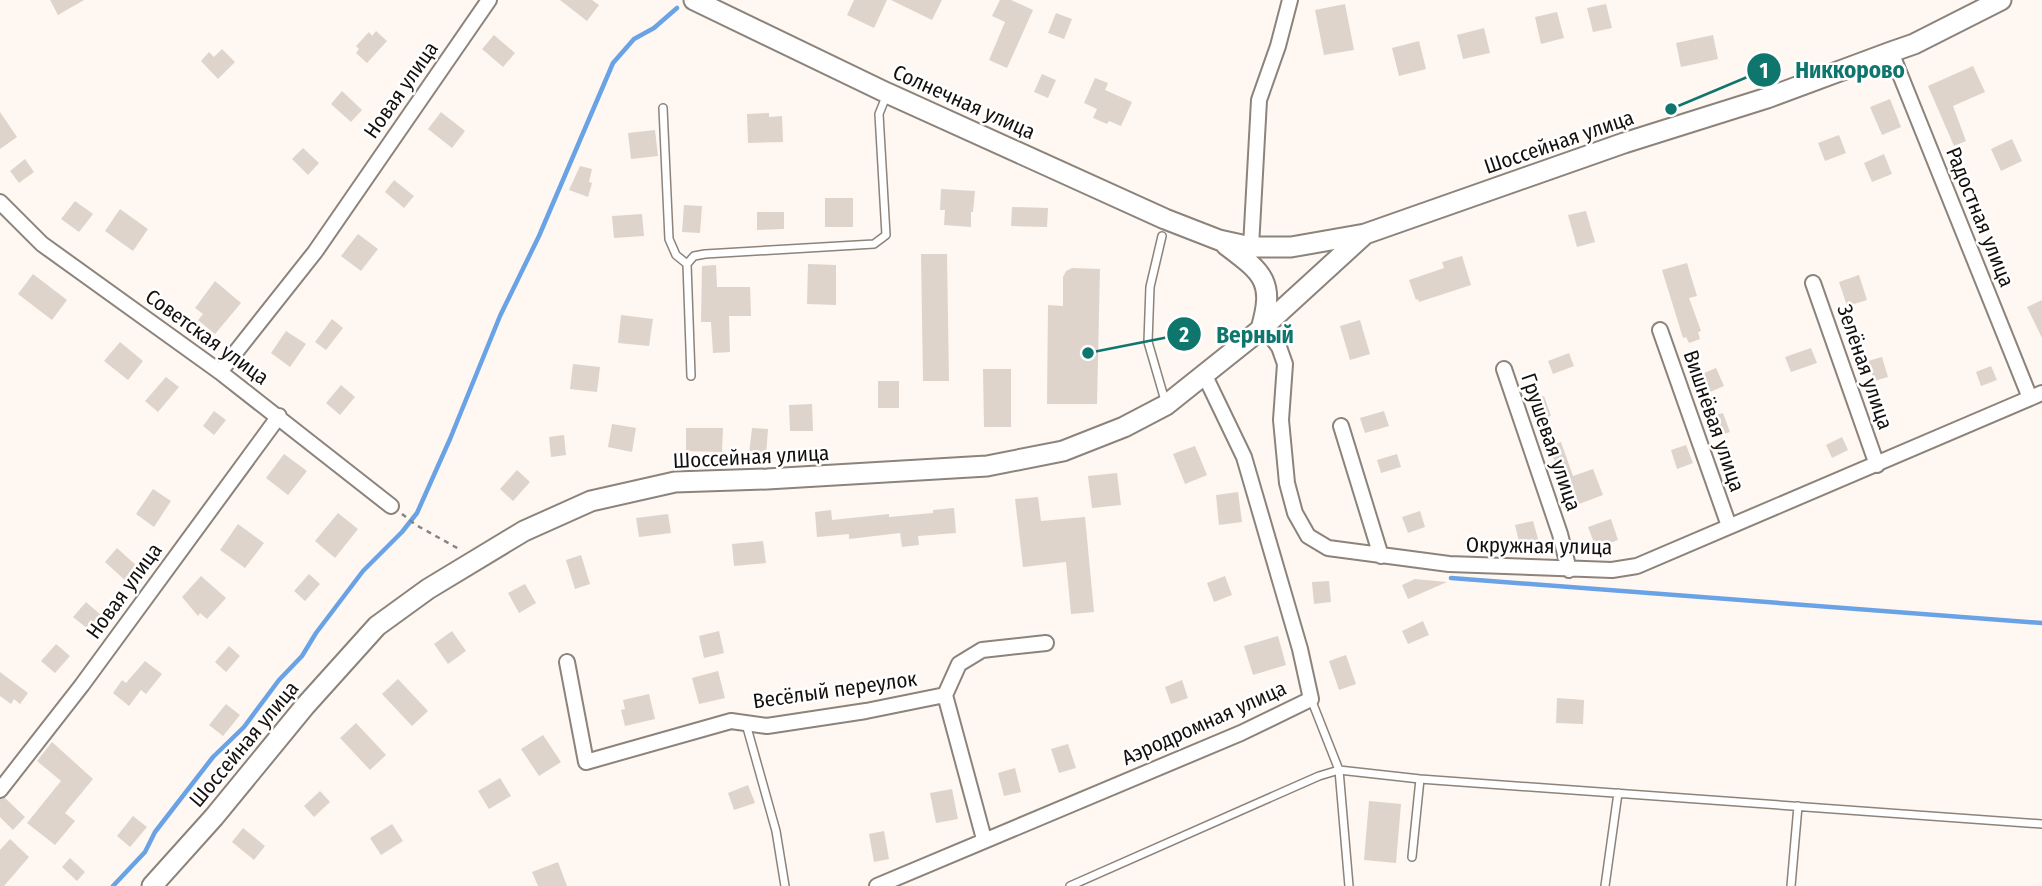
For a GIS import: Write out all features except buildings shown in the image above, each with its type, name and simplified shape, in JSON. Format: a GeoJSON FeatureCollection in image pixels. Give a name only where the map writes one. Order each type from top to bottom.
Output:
{"type":"FeatureCollection","features":[{"type":"Feature","properties":{"kind":"main road","name":"Солнечная улица"},"geometry":{"type":"LineString","coordinates":[[694,0],[887,93],[1166,219],[1219,240]]}},
{"type":"Feature","properties":{"kind":"main road","name":"Шоссейная улица"},"geometry":{"type":"LineString","coordinates":[[152,886],[215,817],[320,689],[377,626],[476,559],[524,531],[590,501],[676,482],[987,466],[1063,451],[1124,427],[1166,405],[1262,328],[1365,234],[1624,143],[1767,98],[1914,44],[2001,0]]}},
{"type":"Feature","properties":{"kind":"main road"},"geometry":{"type":"LineString","coordinates":[[1219,240],[1251,247],[1292,247],[1365,234]]}},
{"type":"Feature","properties":{"kind":"main road"},"geometry":{"type":"LineString","coordinates":[[1219,240],[1257,268],[1267,289],[1268,304],[1262,328]]}},
{"type":"Feature","properties":{"kind":"street","name":"Новая улица"},"geometry":{"type":"LineString","coordinates":[[220,372],[315,252],[489,0]]}},
{"type":"Feature","properties":{"kind":"street"},"geometry":{"type":"LineString","coordinates":[[1251,247],[1259,100],[1278,46],[1290,0]]}},
{"type":"Feature","properties":{"kind":"street","name":"Радостная улица"},"geometry":{"type":"LineString","coordinates":[[1891,52],[2036,395]]}},
{"type":"Feature","properties":{"kind":"street","name":"Советская улица"},"geometry":{"type":"LineString","coordinates":[[1,206],[42,244],[279,416],[391,506]]}},
{"type":"Feature","properties":{"kind":"street","name":"Зелёная улица"},"geometry":{"type":"LineString","coordinates":[[1813,282],[1877,465]]}},
{"type":"Feature","properties":{"kind":"street","name":"Окружная улица"},"geometry":{"type":"LineString","coordinates":[[1262,328],[1279,347],[1285,364],[1282,432],[1287,484],[1295,513],[1308,536],[1328,548],[1448,564],[1569,570],[1612,570],[1637,566],[2036,395]]}},
{"type":"Feature","properties":{"kind":"street","name":"Вишнёвая улица"},"geometry":{"type":"LineString","coordinates":[[1660,330],[1729,526]]}},
{"type":"Feature","properties":{"kind":"street","name":"Грушевая улица"},"geometry":{"type":"LineString","coordinates":[[1504,369],[1560,534],[1569,570]]}},
{"type":"Feature","properties":{"kind":"street","name":"Аэродромная улица"},"geometry":{"type":"LineString","coordinates":[[877,886],[1241,733],[1311,699],[1300,649],[1244,457],[1205,376]]}},
{"type":"Feature","properties":{"kind":"street","name":"Новая улица"},"geometry":{"type":"LineString","coordinates":[[0,790],[82,685],[279,416]]}},
{"type":"Feature","properties":{"kind":"street"},"geometry":{"type":"LineString","coordinates":[[1341,426],[1381,556]]}},
{"type":"Feature","properties":{"kind":"street","name":"Весёлый переулок"},"geometry":{"type":"LineString","coordinates":[[567,662],[586,762],[731,721],[766,726],[866,711],[945,695],[959,664],[982,650],[1046,643]]}},
{"type":"Feature","properties":{"kind":"street"},"geometry":{"type":"LineString","coordinates":[[945,695],[984,839]]}},
{"type":"Feature","properties":{"kind":"lane"},"geometry":{"type":"LineString","coordinates":[[691,376],[687,264],[694,256],[874,244],[886,235],[878,114],[887,93]]}},
{"type":"Feature","properties":{"kind":"lane"},"geometry":{"type":"LineString","coordinates":[[663,108],[669,239],[676,255],[687,264]]}},
{"type":"Feature","properties":{"kind":"lane"},"geometry":{"type":"LineString","coordinates":[[1161,236],[1150,288],[1148,342],[1166,405]]}},
{"type":"Feature","properties":{"kind":"lane"},"geometry":{"type":"LineString","coordinates":[[1311,699],[1339,770],[1349,886]]}},
{"type":"Feature","properties":{"kind":"lane"},"geometry":{"type":"LineString","coordinates":[[746,724],[776,831],[785,886]]}},
{"type":"Feature","properties":{"kind":"lane"},"geometry":{"type":"LineString","coordinates":[[1070,886],[1319,776],[1339,770],[1420,779],[2042,824]]}},
{"type":"Feature","properties":{"kind":"lane"},"geometry":{"type":"LineString","coordinates":[[1412,856],[1420,779]]}},
{"type":"Feature","properties":{"kind":"lane"},"geometry":{"type":"LineString","coordinates":[[1605,886],[1618,793]]}},
{"type":"Feature","properties":{"kind":"lane"},"geometry":{"type":"LineString","coordinates":[[1791,886],[1798,806]]}},
{"type":"Feature","properties":{"kind":"path"},"geometry":{"type":"LineString","coordinates":[[407,518],[476,559]]}},
{"type":"Feature","properties":{"kind":"waterway"},"geometry":{"type":"LineString","coordinates":[[113,886],[145,852],[155,832],[213,757],[244,727],[279,680],[302,656],[363,571],[417,513],[500,316],[539,236],[613,63],[634,39],[654,28],[677,8]]}},
{"type":"Feature","properties":{"kind":"waterway"},"geometry":{"type":"LineString","coordinates":[[1451,578],[2042,623]]}},
{"type":"Feature","properties":{"kind":"place","name":"Никкорово"},"geometry":{"type":"Point","coordinates":[1671,109]}},
{"type":"Feature","properties":{"kind":"place","name":"Верный"},"geometry":{"type":"Point","coordinates":[1088,353]}}]}
